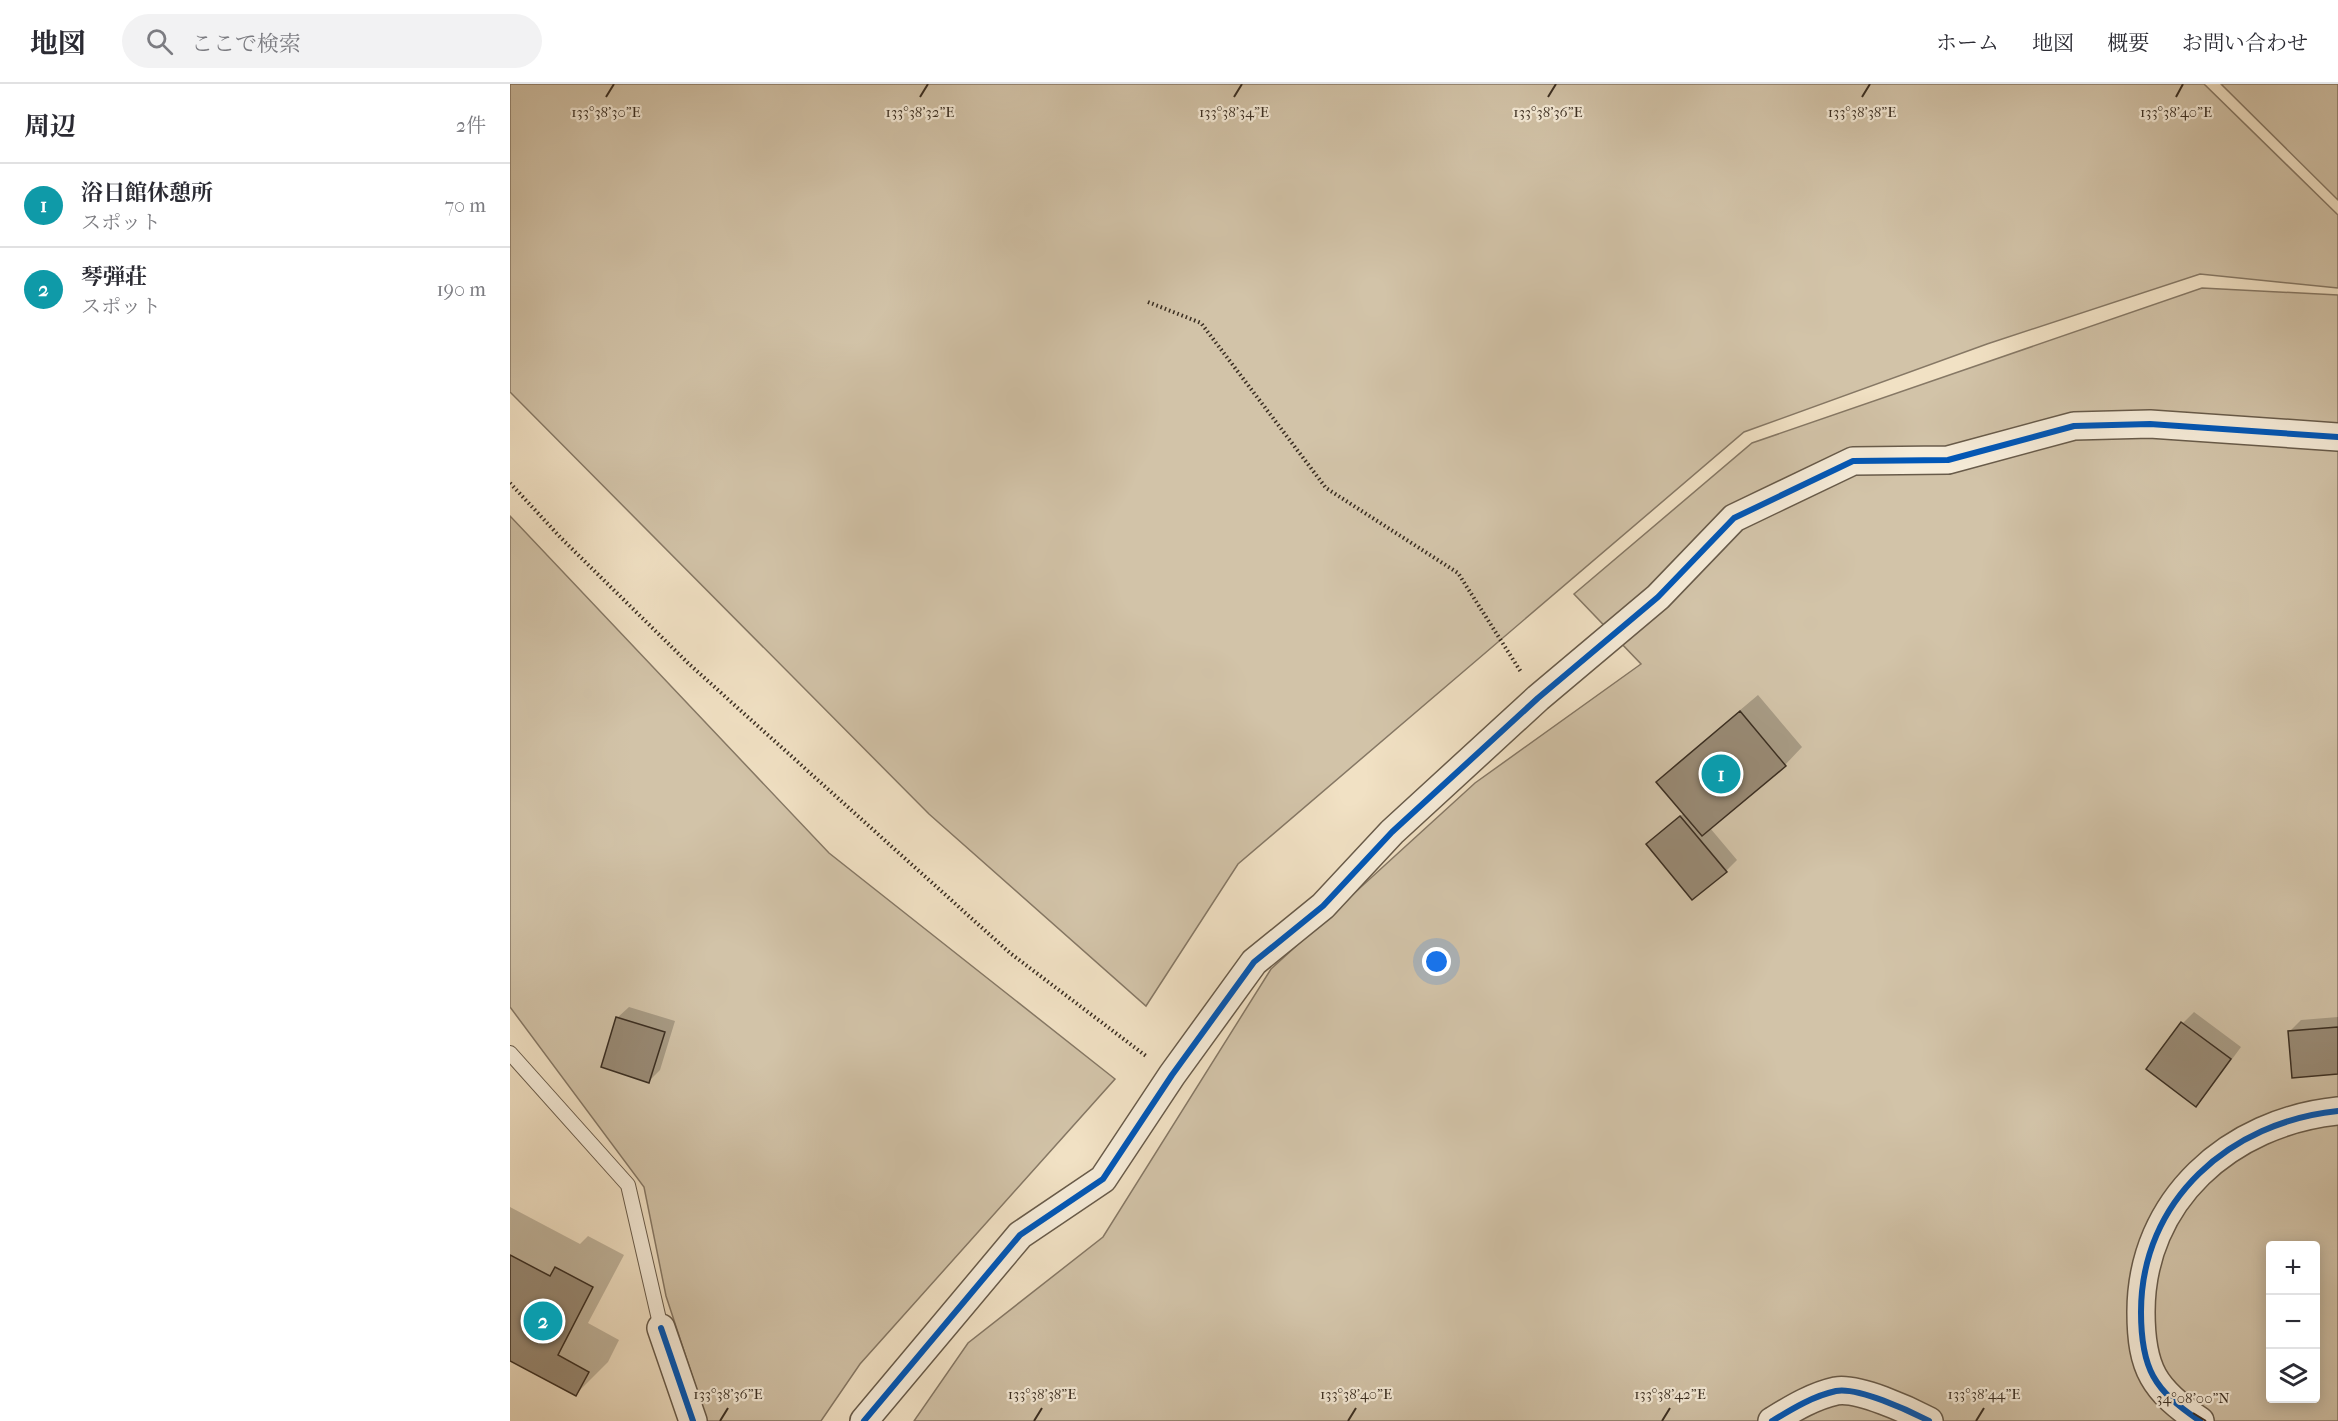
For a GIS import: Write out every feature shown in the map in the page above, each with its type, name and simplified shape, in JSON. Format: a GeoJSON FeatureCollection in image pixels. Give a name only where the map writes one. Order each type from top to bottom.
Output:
{"type":"FeatureCollection","features":[{"type":"Feature","properties":{"kind":"street"},"geometry":{"type":"LineString","coordinates":[[864,1421],[1020,1235],[1103,1179],[1172,1075],[1254,962],[1323,906],[1392,832],[1538,698],[1658,597],[1734,519],[1853,461],[1948,460],[2074,426],[2150,424],[2338,437]]}},
{"type":"Feature","properties":{"kind":"street"},"geometry":{"type":"LineString","coordinates":[[2200,1421],[2160,1389],[2149,1368],[2141,1339],[2141,1299],[2145,1268],[2158,1229],[2175,1201],[2197,1176],[2230,1148],[2274,1126],[2338,1111]]}},
{"type":"Feature","properties":{"kind":"street"},"geometry":{"type":"LineString","coordinates":[[661,1328],[693,1421]]}},
{"type":"Feature","properties":{"kind":"street"},"geometry":{"type":"LineString","coordinates":[[1772,1421],[1812,1399],[1838,1391],[1858,1393],[1904,1408],[1929,1421]]}},
{"type":"Feature","properties":{"kind":"lane"},"geometry":{"type":"LineString","coordinates":[[510,1053],[628,1185],[661,1328]]}},
{"type":"Feature","properties":{"kind":"path"},"geometry":{"type":"LineString","coordinates":[[1148,302],[1201,323],[1326,488],[1458,573],[1538,698]]}},
{"type":"Feature","properties":{"kind":"path"},"geometry":{"type":"LineString","coordinates":[[510,483],[561,538],[689,664],[1010,953],[1172,1075]]}},
{"type":"Feature","properties":{"kind":"shaded area"},"geometry":{"type":"Polygon","coordinates":[[[510,84],[2204,84],[2338,215],[2338,288],[2200,274],[1987,344],[1744,432],[1238,864],[1146,1006],[929,814],[510,392],[510,84]]]}},
{"type":"Feature","properties":{"kind":"shaded area"},"geometry":{"type":"Polygon","coordinates":[[[2221,84],[2338,84],[2338,200],[2221,84]]]}},
{"type":"Feature","properties":{"kind":"shaded area"},"geometry":{"type":"Polygon","coordinates":[[[2202,288],[2338,295],[2338,1421],[914,1421],[968,1343],[1103,1237],[1271,969],[1475,783],[1641,664],[1574,594],[1752,443],[2202,288]]]}},
{"type":"Feature","properties":{"kind":"shaded area"},"geometry":{"type":"Polygon","coordinates":[[[510,516],[829,853],[1115,1079],[860,1364],[821,1421],[707,1421],[666,1296],[644,1187],[510,1007],[510,516]]]}},
{"type":"Feature","properties":{"kind":"building"},"geometry":{"type":"Polygon","coordinates":[[[1740,711],[1786,766],[1702,836],[1656,782],[1740,711]]]}},
{"type":"Feature","properties":{"kind":"building"},"geometry":{"type":"Polygon","coordinates":[[[1680,816],[1727,872],[1692,900],[1646,844],[1680,816]]]}},
{"type":"Feature","properties":{"kind":"building"},"geometry":{"type":"Polygon","coordinates":[[[616,1017],[665,1032],[649,1083],[601,1067],[616,1017]]]}},
{"type":"Feature","properties":{"kind":"building"},"geometry":{"type":"Polygon","coordinates":[[[2181,1022],[2231,1059],[2196,1107],[2146,1069],[2181,1022]]]}},
{"type":"Feature","properties":{"kind":"building"},"geometry":{"type":"Polygon","coordinates":[[[2338,1027],[2338,1074],[2292,1078],[2288,1031],[2338,1027]]]}},
{"type":"Feature","properties":{"kind":"building"},"geometry":{"type":"Polygon","coordinates":[[[510,1255],[550,1276],[555,1267],[593,1287],[558,1355],[589,1372],[576,1396],[510,1361],[510,1255]]]}},
{"type":"Feature","properties":{"kind":"cycle path"},"geometry":{"type":"LineString","coordinates":[[864,1421],[1020,1235],[1103,1179],[1172,1075],[1254,962],[1323,906],[1392,832],[1538,698],[1658,597],[1734,518],[1853,461],[1948,460],[2074,426],[2150,424],[2338,437]]}},
{"type":"Feature","properties":{"kind":"cycle path"},"geometry":{"type":"LineString","coordinates":[[2200,1421],[2184,1410],[2161,1388],[2153,1376],[2144,1349],[2141,1312],[2145,1272],[2157,1235],[2175,1202],[2199,1174],[2228,1150],[2262,1131],[2299,1118],[2338,1111]]}},
{"type":"Feature","properties":{"kind":"cycle path"},"geometry":{"type":"LineString","coordinates":[[661,1328],[693,1421]]}},
{"type":"Feature","properties":{"kind":"cycle path"},"geometry":{"type":"LineString","coordinates":[[1772,1421],[1803,1403],[1836,1391],[1857,1392],[1883,1400],[1929,1421]]}},
{"type":"Feature","properties":{"kind":"place","name":"浴日館休憩所"},"geometry":{"type":"Point","coordinates":[1721,774]}},
{"type":"Feature","properties":{"kind":"place","name":"琴弾荘"},"geometry":{"type":"Point","coordinates":[543,1321]}}]}
